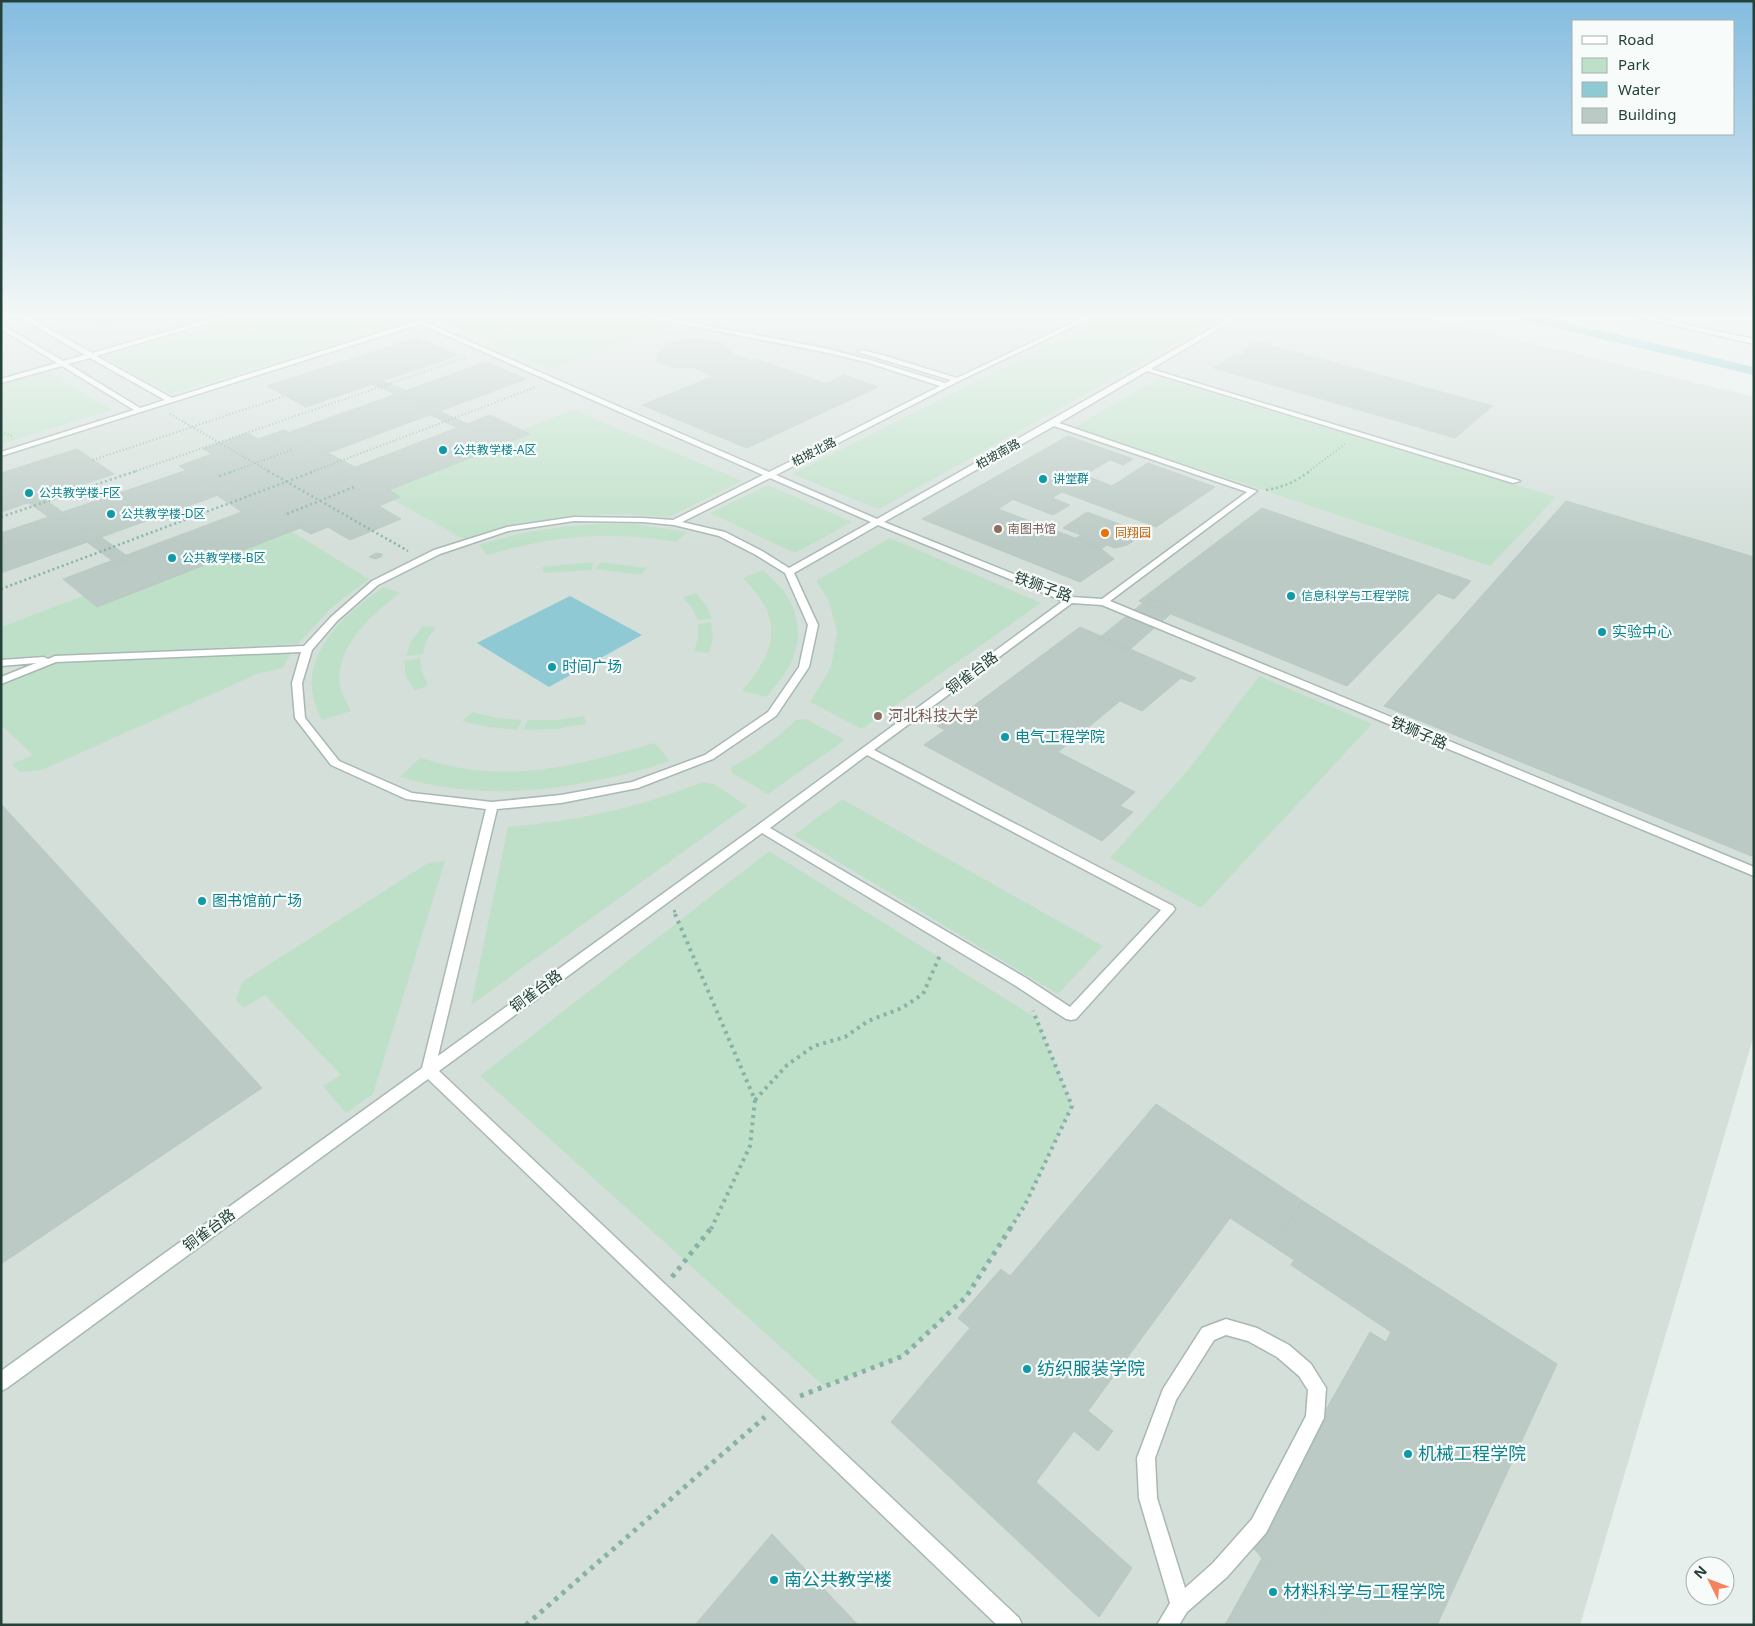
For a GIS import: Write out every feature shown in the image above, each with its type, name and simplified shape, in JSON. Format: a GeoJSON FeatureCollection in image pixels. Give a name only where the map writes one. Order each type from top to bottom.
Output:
{"type":"FeatureCollection","features":[{"type":"Feature","properties":{"kind":"lane"},"geometry":{"type":"LineString","coordinates":[[110,393],[139,410]]}},
{"type":"Feature","properties":{"kind":"lane"},"geometry":{"type":"LineString","coordinates":[[157,393],[170,400]]}},
{"type":"Feature","properties":{"kind":"lane","name":"铁狮子路"},"geometry":{"type":"LineString","coordinates":[[170,400],[193,393]]}},
{"type":"Feature","properties":{"kind":"lane","name":"铁狮子路"},"geometry":{"type":"LineString","coordinates":[[583,393],[878,522],[1070,600],[1104,602],[1754,872]]}},
{"type":"Feature","properties":{"kind":"lane","name":"柏坡北路"},"geometry":{"type":"LineString","coordinates":[[674,523],[932,393]]}},
{"type":"Feature","properties":{"kind":"lane","name":"柏坡南路"},"geometry":{"type":"LineString","coordinates":[[789,572],[1105,393]]}},
{"type":"Feature","properties":{"kind":"lane"},"geometry":{"type":"LineString","coordinates":[[1225,393],[1516,481]]}},
{"type":"Feature","properties":{"kind":"lane"},"geometry":{"type":"LineString","coordinates":[[1,454],[170,400]]}},
{"type":"Feature","properties":{"kind":"lane"},"geometry":{"type":"LineString","coordinates":[[1053,423],[1252,491]]}},
{"type":"Feature","properties":{"kind":"lane"},"geometry":{"type":"LineString","coordinates":[[1104,602],[1252,491]]}},
{"type":"Feature","properties":{"kind":"lane"},"geometry":{"type":"LineString","coordinates":[[574,519],[643,520],[674,523],[722,534],[760,553],[789,572],[813,625],[804,668],[772,714],[709,757],[634,785],[561,798],[492,806],[410,796],[335,763],[300,718],[297,683],[307,649],[334,618],[375,583],[438,552],[507,530],[574,519]]}},
{"type":"Feature","properties":{"kind":"lane","name":"铜雀台路"},"geometry":{"type":"LineString","coordinates":[[1,1382],[762,828],[1070,600]]}},
{"type":"Feature","properties":{"kind":"lane"},"geometry":{"type":"LineString","coordinates":[[1,663],[307,649]]}},
{"type":"Feature","properties":{"kind":"lane"},"geometry":{"type":"LineString","coordinates":[[1,681],[56,659]]}},
{"type":"Feature","properties":{"kind":"lane"},"geometry":{"type":"LineString","coordinates":[[762,828],[1021,982],[1071,1015],[1169,909],[867,751]]}},
{"type":"Feature","properties":{"kind":"lane"},"geometry":{"type":"LineString","coordinates":[[492,806],[428,1070],[1012,1625]]}},
{"type":"Feature","properties":{"kind":"lane"},"geometry":{"type":"LineString","coordinates":[[1167,1625],[1180,1605],[1220,1570],[1260,1526],[1315,1418],[1317,1388],[1305,1370],[1283,1351],[1251,1334],[1226,1327],[1208,1334],[1169,1395],[1146,1458],[1148,1498],[1180,1605]]}},
{"type":"Feature","properties":{"kind":"path"},"geometry":{"type":"LineString","coordinates":[[1,517],[364,393]]}},
{"type":"Feature","properties":{"kind":"path"},"geometry":{"type":"LineString","coordinates":[[1,589],[520,393]]}},
{"type":"Feature","properties":{"kind":"path"},"geometry":{"type":"LineString","coordinates":[[93,460],[285,396]]}},
{"type":"Feature","properties":{"kind":"path"},"geometry":{"type":"LineString","coordinates":[[155,405],[422,559]]}},
{"type":"Feature","properties":{"kind":"path"},"geometry":{"type":"LineString","coordinates":[[1252,491],[1284,487],[1293,483],[1328,458],[1357,433]]}},
{"type":"Feature","properties":{"kind":"path"},"geometry":{"type":"LineString","coordinates":[[219,476],[290,450]]}},
{"type":"Feature","properties":{"kind":"path"},"geometry":{"type":"LineString","coordinates":[[287,514],[354,488]]}},
{"type":"Feature","properties":{"kind":"path"},"geometry":{"type":"LineString","coordinates":[[661,1291],[712,1227],[750,1146],[755,1100],[669,896]]}},
{"type":"Feature","properties":{"kind":"path"},"geometry":{"type":"LineString","coordinates":[[755,1100],[787,1065],[814,1046],[844,1037],[868,1021],[902,1008],[923,994],[948,938]]}},
{"type":"Feature","properties":{"kind":"path"},"geometry":{"type":"LineString","coordinates":[[526,1625],[780,1404],[903,1356],[966,1297],[1025,1205],[1072,1106],[1021,982]]}},
{"type":"Feature","properties":{"kind":"shaded area","name":"河北科技大学"},"geometry":{"type":"Polygon","coordinates":[[[1,393],[1737,393],[1754,397],[1754,1035],[1580,1625],[1,1625],[1,393]]]}},
{"type":"Feature","properties":{"kind":"green space"},"geometry":{"type":"Polygon","coordinates":[[[1,393],[83,393],[111,410],[1,444],[1,393]]]}},
{"type":"Feature","properties":{"kind":"green space"},"geometry":{"type":"Polygon","coordinates":[[[954,393],[1087,393],[879,509],[792,474],[954,393]]]}},
{"type":"Feature","properties":{"kind":"green space"},"geometry":{"type":"Polygon","coordinates":[[[1134,393],[1210,393],[1556,497],[1490,566],[1075,427],[1134,393]]]}},
{"type":"Feature","properties":{"kind":"green space"},"geometry":{"type":"Polygon","coordinates":[[[574,410],[742,481],[669,517],[627,514],[577,515],[521,523],[464,539],[393,500],[399,497],[388,491],[529,434],[522,430],[574,410]]]}},
{"type":"Feature","properties":{"kind":"green space"},"geometry":{"type":"Polygon","coordinates":[[[768,485],[852,522],[795,553],[710,513],[768,485]]]}},
{"type":"Feature","properties":{"kind":"green space"},"geometry":{"type":"Polygon","coordinates":[[[600,524],[634,524],[688,532],[676,542],[627,536],[581,537],[535,543],[487,555],[479,545],[539,530],[600,524]]]}},
{"type":"Feature","properties":{"kind":"green space"},"geometry":{"type":"Polygon","coordinates":[[[291,531],[369,579],[331,608],[298,644],[1,658],[1,627],[83,596],[97,607],[291,531]]]}},
{"type":"Feature","properties":{"kind":"green space"},"geometry":{"type":"Polygon","coordinates":[[[890,538],[1041,603],[862,729],[810,702],[831,667],[837,632],[829,601],[816,581],[890,538]]]}},
{"type":"Feature","properties":{"kind":"green space"},"geometry":{"type":"Polygon","coordinates":[[[593,562],[592,570],[544,573],[542,567],[593,562]]]}},
{"type":"Feature","properties":{"kind":"green space"},"geometry":{"type":"Polygon","coordinates":[[[600,562],[647,568],[640,575],[596,569],[600,562]]]}},
{"type":"Feature","properties":{"kind":"green space"},"geometry":{"type":"Polygon","coordinates":[[[763,570],[787,595],[795,613],[798,626],[798,639],[790,664],[776,686],[766,697],[742,691],[763,662],[769,648],[770,621],[765,607],[743,578],[763,570]]]}},
{"type":"Feature","properties":{"kind":"green space"},"geometry":{"type":"Polygon","coordinates":[[[383,587],[400,593],[366,622],[348,647],[342,661],[340,675],[341,690],[351,711],[322,720],[314,699],[312,679],[316,661],[324,644],[336,628],[350,613],[383,587]]]}},
{"type":"Feature","properties":{"kind":"green space"},"geometry":{"type":"Polygon","coordinates":[[[696,593],[706,605],[712,619],[698,620],[692,608],[683,597],[696,593]]]}},
{"type":"Feature","properties":{"kind":"green space"},"geometry":{"type":"Polygon","coordinates":[[[711,622],[713,638],[709,653],[694,651],[698,638],[698,624],[711,622]]]}},
{"type":"Feature","properties":{"kind":"green space"},"geometry":{"type":"Polygon","coordinates":[[[423,626],[436,627],[426,641],[423,654],[406,656],[411,641],[423,626]]]}},
{"type":"Feature","properties":{"kind":"green space"},"geometry":{"type":"Polygon","coordinates":[[[291,653],[283,668],[257,674],[42,770],[20,772],[12,764],[33,755],[1,725],[1,684],[53,662],[291,653]]]}},
{"type":"Feature","properties":{"kind":"green space"},"geometry":{"type":"Polygon","coordinates":[[[420,658],[422,672],[428,685],[415,691],[406,677],[404,661],[420,658]]]}},
{"type":"Feature","properties":{"kind":"green space"},"geometry":{"type":"Polygon","coordinates":[[[1259,676],[1372,724],[1201,908],[1110,858],[1189,769],[1259,676]]]}},
{"type":"Feature","properties":{"kind":"green space"},"geometry":{"type":"Polygon","coordinates":[[[472,712],[497,718],[522,720],[517,730],[487,727],[462,721],[472,712]]]}},
{"type":"Feature","properties":{"kind":"green space"},"geometry":{"type":"Polygon","coordinates":[[[584,716],[586,724],[557,729],[523,730],[528,720],[555,720],[584,716]]]}},
{"type":"Feature","properties":{"kind":"green space"},"geometry":{"type":"Polygon","coordinates":[[[806,719],[845,740],[768,794],[732,773],[731,767],[755,754],[796,720],[806,719]]]}},
{"type":"Feature","properties":{"kind":"green space"},"geometry":{"type":"Polygon","coordinates":[[[655,743],[670,761],[604,779],[536,790],[467,790],[433,785],[400,777],[420,758],[461,768],[511,772],[560,767],[655,743]]]}},
{"type":"Feature","properties":{"kind":"green space"},"geometry":{"type":"Polygon","coordinates":[[[702,782],[714,784],[747,806],[471,1005],[508,827],[558,821],[607,812],[654,799],[702,782]]]}},
{"type":"Feature","properties":{"kind":"green space"},"geometry":{"type":"Polygon","coordinates":[[[842,799],[1103,946],[1058,994],[794,835],[842,799]]]}},
{"type":"Feature","properties":{"kind":"green space"},"geometry":{"type":"Polygon","coordinates":[[[769,851],[1036,1018],[1072,1106],[1025,1205],[966,1297],[903,1356],[824,1386],[480,1076],[769,851]]]}},
{"type":"Feature","properties":{"kind":"green space"},"geometry":{"type":"Polygon","coordinates":[[[445,861],[373,1094],[346,1113],[323,1086],[341,1075],[265,995],[244,1008],[236,1000],[242,982],[428,863],[445,861]]]}},
{"type":"Feature","properties":{"kind":"water"},"geometry":{"type":"Polygon","coordinates":[[[570,596],[642,635],[549,687],[477,643],[570,596]]]}},
{"type":"Feature","properties":{"kind":"building"},"geometry":{"type":"Polygon","coordinates":[[[280,393],[347,393],[306,407],[280,393]]]}},
{"type":"Feature","properties":{"kind":"building"},"geometry":{"type":"Polygon","coordinates":[[[392,393],[407,393],[399,396],[392,393]]]}},
{"type":"Feature","properties":{"kind":"building"},"geometry":{"type":"Polygon","coordinates":[[[399,393],[489,393],[309,460],[270,439],[399,393]]]}},
{"type":"Feature","properties":{"kind":"building"},"geometry":{"type":"Polygon","coordinates":[[[672,393],[865,393],[747,448],[642,405],[672,393]]]}},
{"type":"Feature","properties":{"kind":"building"},"geometry":{"type":"Polygon","coordinates":[[[1301,393],[1321,393],[1315,397],[1301,393]]]}},
{"type":"Feature","properties":{"kind":"building"},"geometry":{"type":"Polygon","coordinates":[[[1321,393],[1445,393],[1493,406],[1455,438],[1315,397],[1321,393]]]}},
{"type":"Feature","properties":{"kind":"building"},"geometry":{"type":"Polygon","coordinates":[[[428,406],[470,425],[460,429],[418,409],[428,406]]]}},
{"type":"Feature","properties":{"kind":"building","name":"公共教学楼-A区"},"geometry":{"type":"Polygon","coordinates":[[[490,415],[530,434],[372,497],[332,476],[490,415]]]}},
{"type":"Feature","properties":{"kind":"building"},"geometry":{"type":"Polygon","coordinates":[[[284,430],[355,467],[400,497],[379,506],[401,519],[350,540],[328,527],[311,534],[300,528],[278,536],[218,496],[216,488],[179,466],[212,454],[203,449],[248,433],[258,439],[284,430]]]}},
{"type":"Feature","properties":{"kind":"building","name":"讲堂群"},"geometry":{"type":"Polygon","coordinates":[[[1068,436],[1133,459],[1123,465],[1110,460],[1084,475],[1112,486],[1148,463],[1215,487],[1156,527],[1062,492],[1052,498],[1070,505],[1053,515],[1012,499],[1018,496],[985,483],[1068,436]]]}},
{"type":"Feature","properties":{"kind":"building","name":"公共教学楼-F区"},"geometry":{"type":"Polygon","coordinates":[[[77,449],[114,474],[1,512],[1,473],[77,449]]]}},
{"type":"Feature","properties":{"kind":"building","name":"公共教学楼-D区"},"geometry":{"type":"Polygon","coordinates":[[[202,465],[238,488],[1,573],[1,533],[202,465]]]}},
{"type":"Feature","properties":{"kind":"building","name":"南图书馆"},"geometry":{"type":"Polygon","coordinates":[[[985,483],[1018,496],[998,509],[1099,547],[1114,559],[1080,582],[922,519],[985,483]]]}},
{"type":"Feature","properties":{"kind":"building"},"geometry":{"type":"Polygon","coordinates":[[[29,488],[68,516],[54,521],[14,492],[29,488]]]}},
{"type":"Feature","properties":{"kind":"building","name":"实验中心"},"geometry":{"type":"Polygon","coordinates":[[[1566,501],[1754,557],[1754,857],[1384,706],[1566,501]]]}},
{"type":"Feature","properties":{"kind":"building","name":"公共教学楼-B区"},"geometry":{"type":"Polygon","coordinates":[[[268,502],[305,526],[97,607],[63,579],[268,502]]]}},
{"type":"Feature","properties":{"kind":"building","name":"信息科学与工程学院"},"geometry":{"type":"Polygon","coordinates":[[[1262,508],[1471,581],[1454,599],[1438,593],[1347,686],[1139,601],[1262,508]]]}},
{"type":"Feature","properties":{"kind":"building","name":"同翔园"},"geometry":{"type":"Polygon","coordinates":[[[1087,512],[1135,530],[1136,539],[1127,545],[1115,548],[1107,545],[1101,549],[1076,538],[1081,535],[1063,528],[1087,512]]]}},
{"type":"Feature","properties":{"kind":"building"},"geometry":{"type":"Polygon","coordinates":[[[90,529],[131,559],[117,564],[76,534],[90,529]]]}},
{"type":"Feature","properties":{"kind":"building"},"geometry":{"type":"Polygon","coordinates":[[[376,553],[382,554],[382,556],[376,559],[369,557],[376,553]]]}},
{"type":"Feature","properties":{"kind":"building"},"geometry":{"type":"Polygon","coordinates":[[[1149,598],[1176,609],[1128,651],[1099,638],[1149,598]]]}},
{"type":"Feature","properties":{"kind":"building","name":"电气工程学院"},"geometry":{"type":"Polygon","coordinates":[[[1080,627],[1196,678],[1191,682],[1181,678],[1142,711],[1120,701],[1058,752],[1135,792],[1120,806],[1133,812],[1102,841],[924,745],[945,730],[937,726],[955,713],[960,716],[1080,627]]]}},
{"type":"Feature","properties":{"kind":"building"},"geometry":{"type":"Polygon","coordinates":[[[1,804],[262,1088],[1,1264],[1,804]]]}},
{"type":"Feature","properties":{"kind":"building","name":"纺织服装学院"},"geometry":{"type":"Polygon","coordinates":[[[1156,1104],[1303,1201],[1273,1246],[1230,1218],[1088,1411],[1113,1431],[1098,1451],[1074,1431],[1036,1482],[1132,1568],[1099,1617],[891,1422],[970,1328],[958,1318],[1001,1269],[1010,1276],[1156,1104]]]}},
{"type":"Feature","properties":{"kind":"building","name":"机械工程学院"},"geometry":{"type":"Polygon","coordinates":[[[1303,1201],[1557,1364],[1437,1625],[1342,1625],[1262,1558],[1250,1544],[1370,1332],[1386,1342],[1391,1332],[1291,1265],[1294,1260],[1273,1246],[1303,1201]]]}},
{"type":"Feature","properties":{"kind":"building","name":"南公共教学楼"},"geometry":{"type":"Polygon","coordinates":[[[772,1534],[858,1625],[695,1625],[772,1534]]]}},
{"type":"Feature","properties":{"kind":"building","name":"材料科学与工程学院"},"geometry":{"type":"Polygon","coordinates":[[[1262,1558],[1342,1625],[1225,1625],[1262,1558]]]}},
{"type":"Feature","properties":{"kind":"place","name":"公共教学楼-A区"},"geometry":{"type":"Point","coordinates":[443,450]}},
{"type":"Feature","properties":{"kind":"place","name":"讲堂群"},"geometry":{"type":"Point","coordinates":[1043,479]}},
{"type":"Feature","properties":{"kind":"place","name":"公共教学楼-F区"},"geometry":{"type":"Point","coordinates":[29,493]}},
{"type":"Feature","properties":{"kind":"place","name":"公共教学楼-D区"},"geometry":{"type":"Point","coordinates":[111,514]}},
{"type":"Feature","properties":{"kind":"place","name":"南图书馆"},"geometry":{"type":"Point","coordinates":[998,529]}},
{"type":"Feature","properties":{"kind":"place","name":"同翔园"},"geometry":{"type":"Point","coordinates":[1105,533]}},
{"type":"Feature","properties":{"kind":"place","name":"公共教学楼-B区"},"geometry":{"type":"Point","coordinates":[172,558]}},
{"type":"Feature","properties":{"kind":"place","name":"信息科学与工程学院"},"geometry":{"type":"Point","coordinates":[1291,596]}},
{"type":"Feature","properties":{"kind":"place","name":"实验中心"},"geometry":{"type":"Point","coordinates":[1602,632]}},
{"type":"Feature","properties":{"kind":"place","name":"时间广场"},"geometry":{"type":"Point","coordinates":[552,667]}},
{"type":"Feature","properties":{"kind":"place","name":"河北科技大学"},"geometry":{"type":"Point","coordinates":[878,716]}},
{"type":"Feature","properties":{"kind":"place","name":"电气工程学院"},"geometry":{"type":"Point","coordinates":[1005,737]}},
{"type":"Feature","properties":{"kind":"place","name":"图书馆前广场"},"geometry":{"type":"Point","coordinates":[202,901]}},
{"type":"Feature","properties":{"kind":"place","name":"纺织服装学院"},"geometry":{"type":"Point","coordinates":[1027,1369]}},
{"type":"Feature","properties":{"kind":"place","name":"机械工程学院"},"geometry":{"type":"Point","coordinates":[1408,1454]}},
{"type":"Feature","properties":{"kind":"place","name":"南公共教学楼"},"geometry":{"type":"Point","coordinates":[774,1580]}},
{"type":"Feature","properties":{"kind":"place","name":"材料科学与工程学院"},"geometry":{"type":"Point","coordinates":[1273,1592]}}]}
